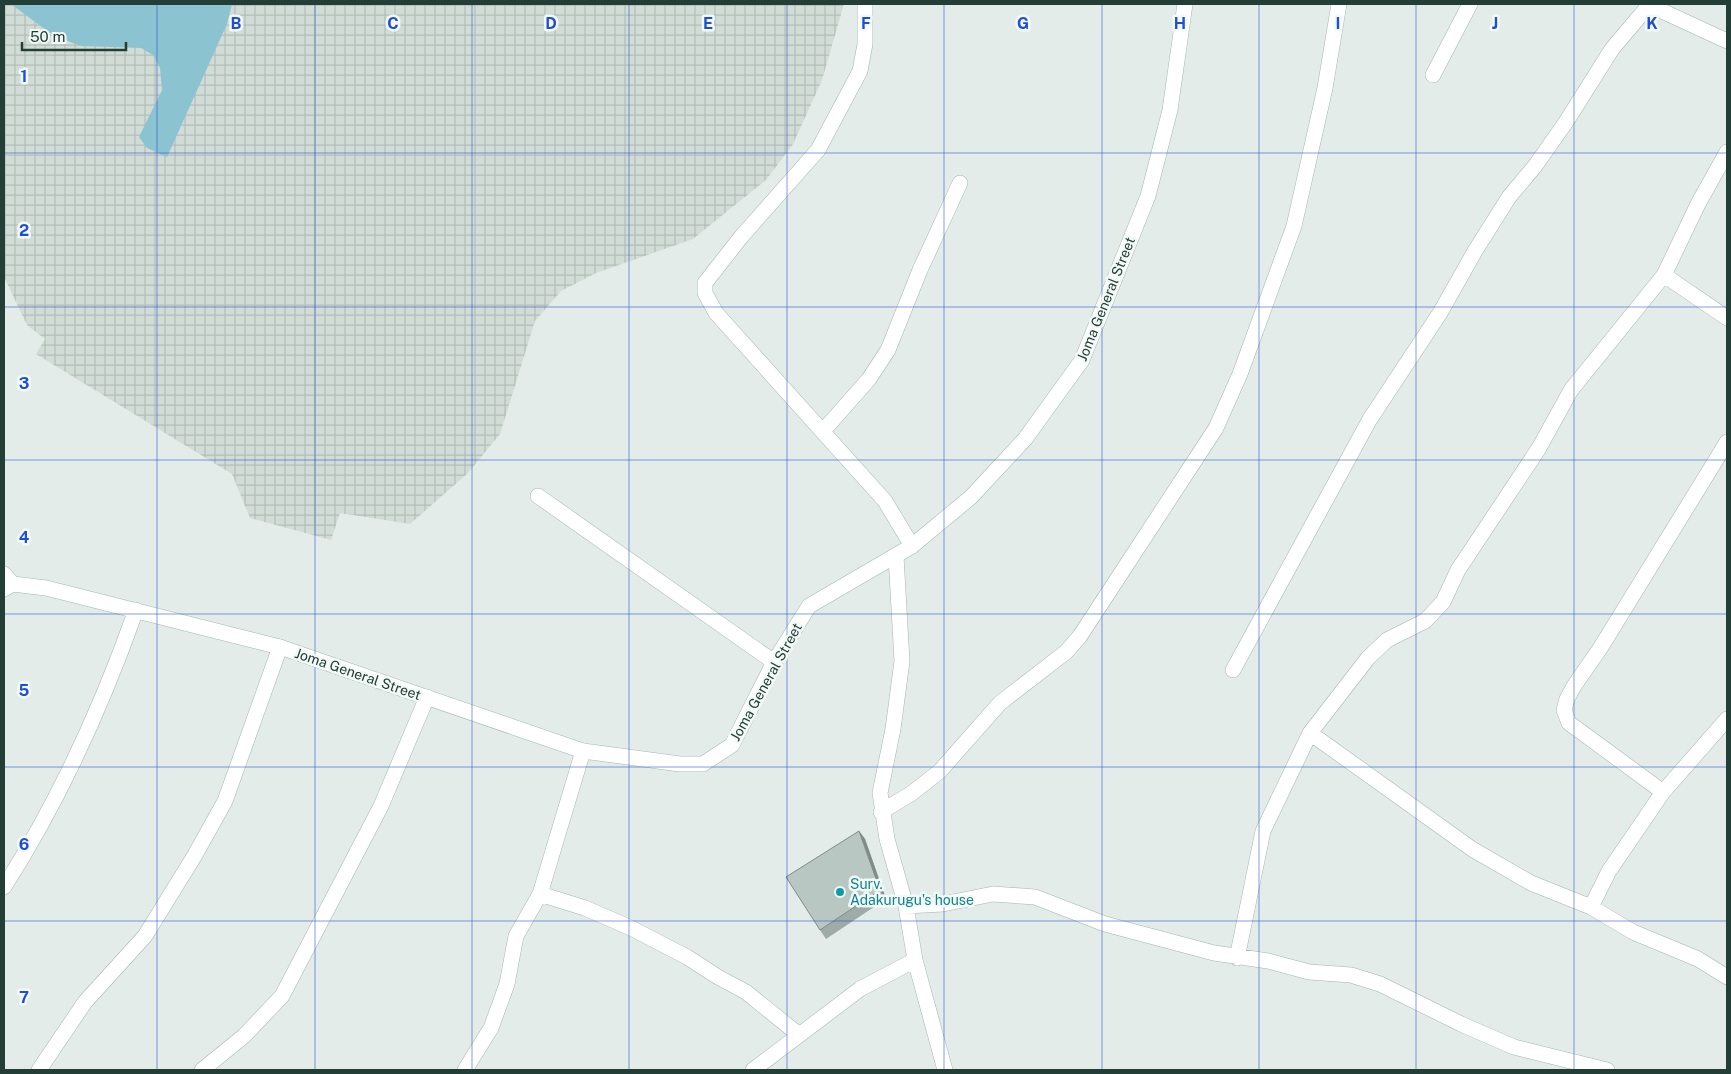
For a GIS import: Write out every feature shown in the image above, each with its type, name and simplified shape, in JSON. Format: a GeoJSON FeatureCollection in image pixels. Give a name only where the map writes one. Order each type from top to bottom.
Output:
{"type":"FeatureCollection","features":[{"type":"Feature","properties":{"kind":"street"},"geometry":{"type":"LineString","coordinates":[[865,4],[865,44],[860,71],[818,150],[740,237],[705,283],[704,293],[716,313],[885,501],[912,546]]}},
{"type":"Feature","properties":{"kind":"street","name":"Joma General Street"},"geometry":{"type":"LineString","coordinates":[[7,583],[46,588],[280,647],[582,751],[680,764],[703,764],[732,745],[774,662],[810,606],[912,546],[971,497],[1018,446],[1082,360],[1148,196],[1170,110],[1185,4]]}},
{"type":"Feature","properties":{"kind":"street"},"geometry":{"type":"LineString","coordinates":[[881,812],[912,793],[940,771],[1000,703],[1059,658],[1080,636],[1216,428],[1240,374],[1294,226],[1325,88],[1339,4]]}},
{"type":"Feature","properties":{"kind":"street"},"geometry":{"type":"LineString","coordinates":[[1433,75],[1470,4]]}},
{"type":"Feature","properties":{"kind":"street"},"geometry":{"type":"LineString","coordinates":[[1233,670],[1370,419],[1440,313],[1475,251],[1509,197],[1535,166],[1566,122],[1612,49],[1650,4],[1727,41]]}},
{"type":"Feature","properties":{"kind":"street"},"geometry":{"type":"LineString","coordinates":[[1237,958],[1250,905],[1263,831],[1310,733],[1368,658],[1388,640],[1425,620],[1443,602],[1458,570],[1539,448],[1571,390],[1664,275],[1698,204],[1727,152]]}},
{"type":"Feature","properties":{"kind":"street"},"geometry":{"type":"LineString","coordinates":[[823,430],[869,379],[888,350],[920,270],[960,183]]}},
{"type":"Feature","properties":{"kind":"street"},"geometry":{"type":"LineString","coordinates":[[1664,275],[1727,318]]}},
{"type":"Feature","properties":{"kind":"street"},"geometry":{"type":"LineString","coordinates":[[1663,792],[1569,723],[1564,710],[1574,686],[1601,647],[1727,442]]}},
{"type":"Feature","properties":{"kind":"street"},"geometry":{"type":"LineString","coordinates":[[538,496],[774,662]]}},
{"type":"Feature","properties":{"kind":"street"},"geometry":{"type":"LineString","coordinates":[[896,556],[902,661],[893,729],[880,793],[881,812],[906,906],[915,960],[945,1070]]}},
{"type":"Feature","properties":{"kind":"street"},"geometry":{"type":"LineString","coordinates":[[4,886],[48,814],[117,664],[136,610]]}},
{"type":"Feature","properties":{"kind":"street"},"geometry":{"type":"LineString","coordinates":[[39,1070],[85,1002],[145,936],[195,855],[225,801],[280,647]]}},
{"type":"Feature","properties":{"kind":"street"},"geometry":{"type":"LineString","coordinates":[[202,1070],[244,1036],[282,996],[381,806],[427,697]]}},
{"type":"Feature","properties":{"kind":"street"},"geometry":{"type":"LineString","coordinates":[[1591,907],[1609,871],[1663,792],[1727,719]]}},
{"type":"Feature","properties":{"kind":"street"},"geometry":{"type":"LineString","coordinates":[[1310,733],[1472,849],[1531,883],[1591,907],[1633,932],[1698,959],[1727,977]]}},
{"type":"Feature","properties":{"kind":"street"},"geometry":{"type":"LineString","coordinates":[[465,1070],[491,1028],[507,984],[516,936],[540,894],[582,751]]}},
{"type":"Feature","properties":{"kind":"street"},"geometry":{"type":"LineString","coordinates":[[540,894],[585,908],[631,928],[688,957],[718,977],[746,992],[798,1034]]}},
{"type":"Feature","properties":{"kind":"street"},"geometry":{"type":"LineString","coordinates":[[906,906],[943,904],[992,894],[1035,897],[1105,924],[1237,958],[1268,961],[1309,972],[1351,975],[1380,984],[1460,1024],[1514,1046],[1607,1070]]}},
{"type":"Feature","properties":{"kind":"street"},"geometry":{"type":"LineString","coordinates":[[753,1070],[798,1034],[860,989],[915,960]]}},
{"type":"Feature","properties":{"kind":"shaded area"},"geometry":{"type":"Polygon","coordinates":[[[4,4],[844,4],[822,80],[793,144],[766,180],[693,239],[596,273],[561,291],[535,321],[500,434],[468,473],[410,524],[340,513],[331,540],[250,518],[232,474],[36,354],[45,339],[27,325],[4,277],[4,4]]]}},
{"type":"Feature","properties":{"kind":"water"},"geometry":{"type":"Polygon","coordinates":[[[11,4],[232,4],[227,24],[167,157],[147,148],[139,137],[162,90],[160,68],[153,55],[141,48],[81,46],[54,36],[11,4]]]}},
{"type":"Feature","properties":{"kind":"building","name":"Surv. Adakurugu's house"},"geometry":{"type":"Polygon","coordinates":[[[859,831],[880,890],[820,930],[786,877],[859,831]]]}},
{"type":"Feature","properties":{"kind":"place","name":"Surv. Adakurugu's house"},"geometry":{"type":"Point","coordinates":[840,892]}}]}
